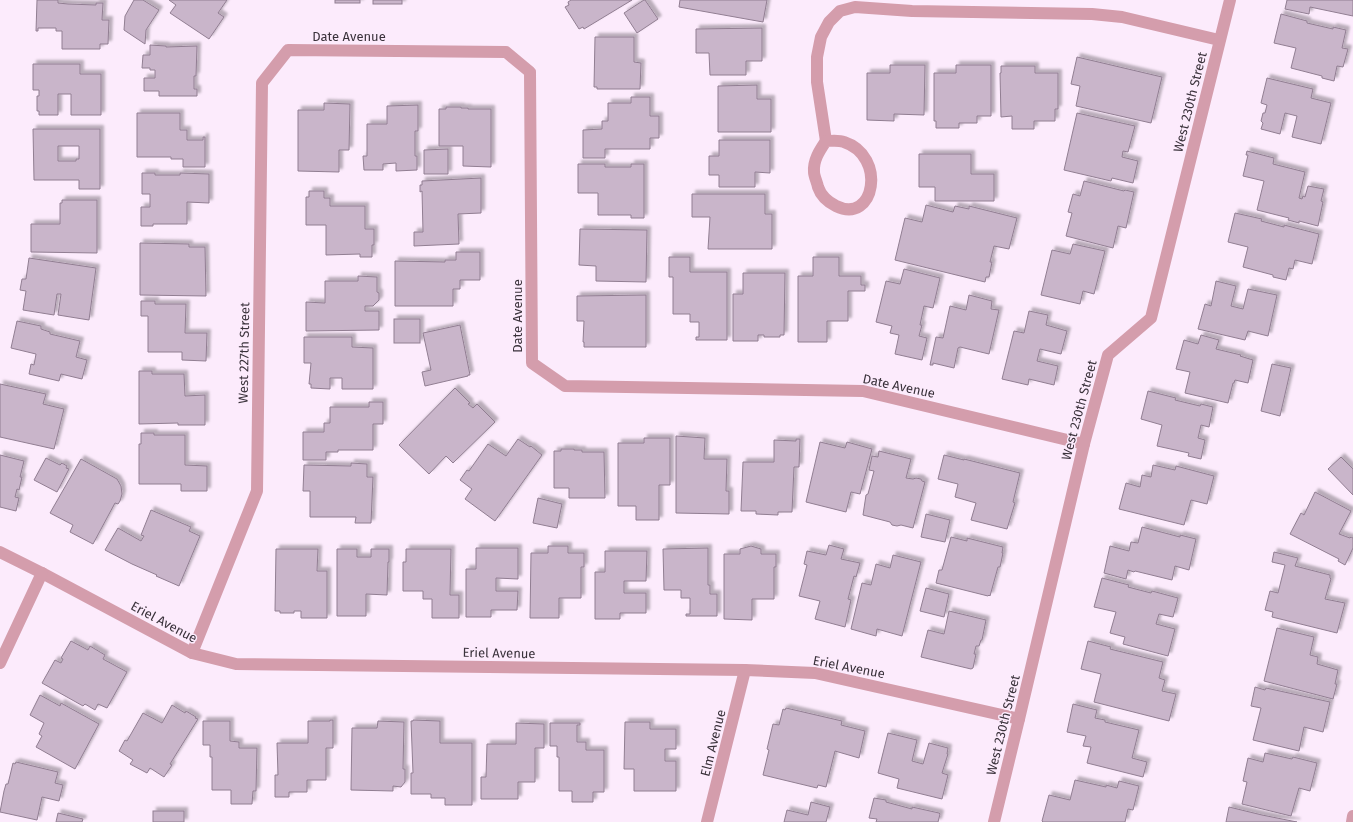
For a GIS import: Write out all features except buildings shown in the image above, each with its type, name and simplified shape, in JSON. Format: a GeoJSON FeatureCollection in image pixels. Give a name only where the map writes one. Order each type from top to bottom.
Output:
{"type":"FeatureCollection","features":[{"type":"Feature","properties":{"kind":"street","name":"West 230th Street"},"geometry":{"type":"LineString","coordinates":[[994,822],[1084,444],[1108,354],[1151,318],[1230,0]]}},
{"type":"Feature","properties":{"kind":"street"},"geometry":{"type":"LineString","coordinates":[[826,141],[844,142],[858,150],[868,161],[872,182],[868,199],[856,208],[843,210],[828,202],[819,190],[814,171],[817,154],[826,141],[817,82],[817,57],[821,37],[829,22],[840,11],[855,7],[912,11],[1092,14],[1122,17],[1220,40]]}},
{"type":"Feature","properties":{"kind":"street","name":"Date Avenue"},"geometry":{"type":"LineString","coordinates":[[288,50],[506,52],[530,72],[532,363],[565,386],[863,391],[1084,444]]}},
{"type":"Feature","properties":{"kind":"street","name":"West 227th Street"},"geometry":{"type":"LineString","coordinates":[[192,653],[257,490],[262,83],[288,50]]}},
{"type":"Feature","properties":{"kind":"street","name":"Eriel Avenue"},"geometry":{"type":"LineString","coordinates":[[0,552],[192,653],[236,664],[746,670],[815,673],[1019,718]]}},
{"type":"Feature","properties":{"kind":"street"},"geometry":{"type":"LineString","coordinates":[[0,663],[42,573]]}},
{"type":"Feature","properties":{"kind":"street","name":"Elm Avenue"},"geometry":{"type":"LineString","coordinates":[[707,822],[746,670]]}},
{"type":"Feature","properties":{"kind":"street"},"geometry":{"type":"LineString","coordinates":[[1352,822],[1353,816]]}}]}
